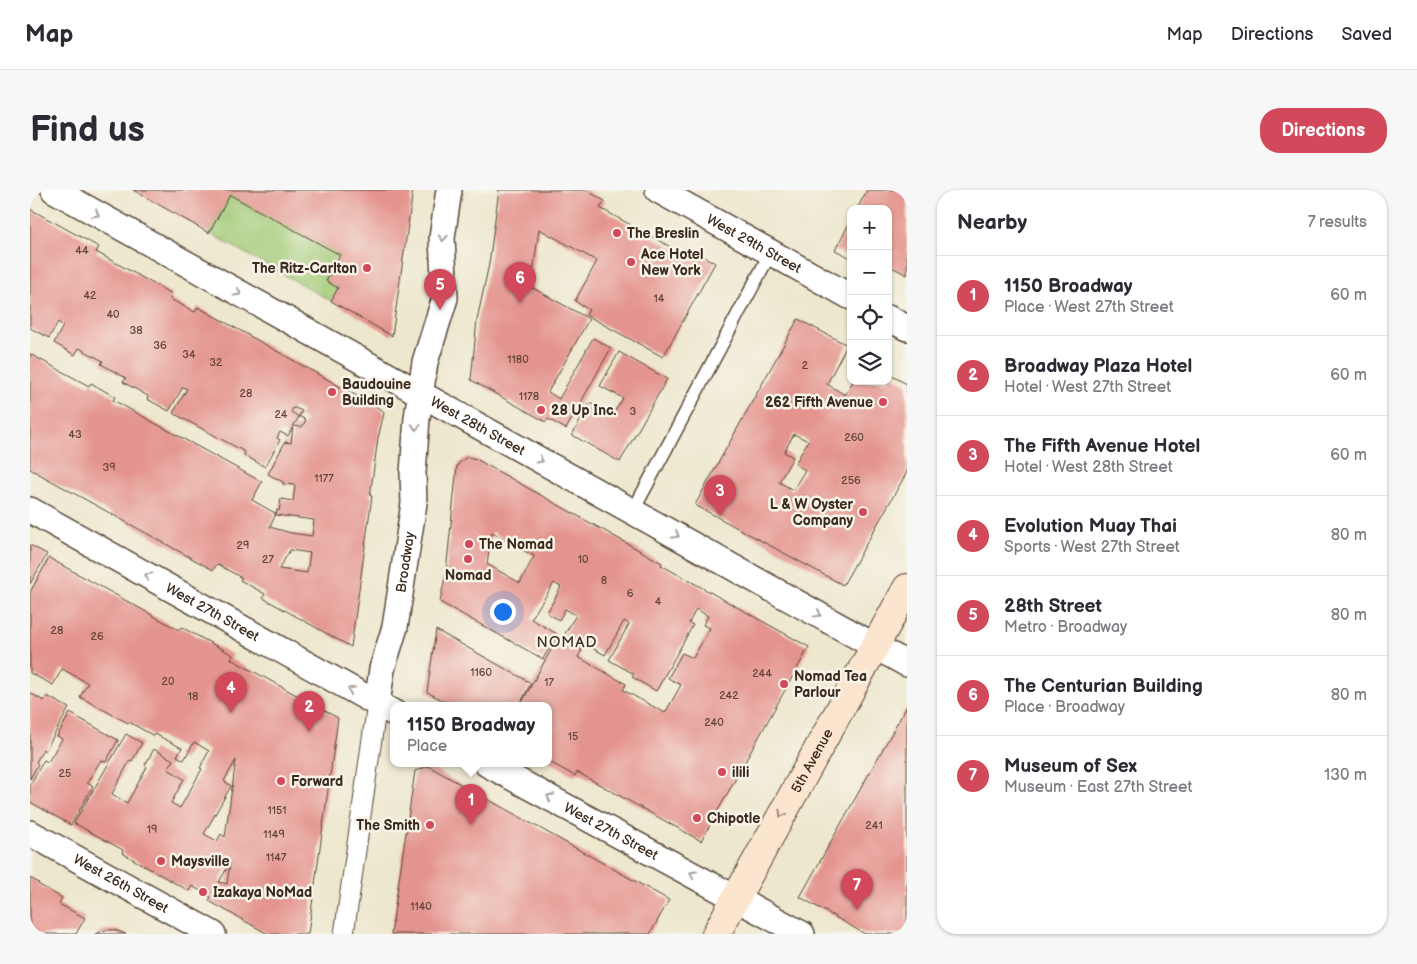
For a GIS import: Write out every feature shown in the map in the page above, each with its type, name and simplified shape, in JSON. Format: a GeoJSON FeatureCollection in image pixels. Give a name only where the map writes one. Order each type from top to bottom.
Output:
{"type":"FeatureCollection","features":[{"type":"Feature","properties":{"kind":"main road","name":"5th Avenue"},"geometry":{"type":"LineString","coordinates":[[716,934],[907,588]]}},
{"type":"Feature","properties":{"kind":"street","name":"West 28th Street"},"geometry":{"type":"LineString","coordinates":[[54,190],[907,664]]}},
{"type":"Feature","properties":{"kind":"street","name":"Broadway"},"geometry":{"type":"LineString","coordinates":[[344,934],[385,709],[382,669],[395,627],[414,503],[413,473],[420,394],[425,362],[445,298],[442,238],[449,190]]}},
{"type":"Feature","properties":{"kind":"street","name":"West 29th Street"},"geometry":{"type":"LineString","coordinates":[[658,190],[847,295]]}},
{"type":"Feature","properties":{"kind":"street"},"geometry":{"type":"LineString","coordinates":[[892,320],[907,328]]}},
{"type":"Feature","properties":{"kind":"street","name":"West 27th Street"},"geometry":{"type":"LineString","coordinates":[[30,510],[385,709]]}},
{"type":"Feature","properties":{"kind":"street","name":"West 27th Street"},"geometry":{"type":"LineString","coordinates":[[494,767],[802,934]]}},
{"type":"Feature","properties":{"kind":"street","name":"West 26th Street"},"geometry":{"type":"LineString","coordinates":[[30,833],[212,934]]}},
{"type":"Feature","properties":{"kind":"lane"},"geometry":{"type":"LineString","coordinates":[[633,511],[772,252]]}},
{"type":"Feature","properties":{"kind":"green space"},"geometry":{"type":"Polygon","coordinates":[[[230,195],[340,255],[326,281],[338,288],[331,301],[209,233],[230,195]]]}},
{"type":"Feature","properties":{"kind":"building","name":"The Ritz-Carlton"},"geometry":{"type":"Polygon","coordinates":[[[133,190],[413,190],[392,336],[331,301],[338,288],[326,281],[340,255],[230,195],[209,233],[133,190]]]}},
{"type":"Feature","properties":{"kind":"building"},"geometry":{"type":"Polygon","coordinates":[[[499,190],[586,190],[605,201],[600,208],[694,260],[698,253],[715,263],[663,357],[586,315],[589,310],[575,301],[597,261],[539,229],[531,287],[589,319],[548,392],[559,399],[593,338],[611,348],[566,429],[548,419],[546,422],[471,380],[477,320],[489,264],[499,190]]]}},
{"type":"Feature","properties":{"kind":"building"},"geometry":{"type":"Polygon","coordinates":[[[867,190],[907,190],[907,275],[892,267],[892,205],[859,205],[867,190]]]}},
{"type":"Feature","properties":{"kind":"building"},"geometry":{"type":"Polygon","coordinates":[[[30,209],[99,247],[96,252],[172,294],[170,299],[195,312],[198,307],[382,410],[384,413],[378,438],[351,647],[263,598],[265,594],[217,564],[213,570],[30,469],[30,354],[89,386],[91,383],[115,397],[113,400],[262,482],[252,500],[275,513],[270,527],[312,536],[314,520],[276,515],[277,510],[279,511],[281,499],[293,501],[295,485],[283,484],[283,482],[268,474],[285,442],[291,443],[293,426],[288,436],[280,432],[277,438],[280,440],[265,467],[244,455],[245,452],[173,413],[187,389],[183,387],[169,411],[147,399],[148,396],[123,382],[126,378],[101,364],[103,361],[79,348],[75,355],[54,343],[63,326],[58,322],[49,338],[30,328],[30,209]],[[293,408],[291,412],[299,417],[293,426],[302,427],[306,420],[299,416],[302,411],[293,408]],[[290,550],[279,569],[307,573],[310,553],[290,550]]]}},
{"type":"Feature","properties":{"kind":"building"},"geometry":{"type":"Polygon","coordinates":[[[847,228],[847,256],[835,250],[847,228]]]}},
{"type":"Feature","properties":{"kind":"building"},"geometry":{"type":"Polygon","coordinates":[[[798,319],[847,345],[827,384],[845,395],[851,385],[892,385],[892,376],[907,384],[907,472],[843,585],[695,505],[798,319]],[[794,434],[784,452],[793,457],[779,482],[793,490],[805,470],[795,464],[808,441],[794,434]]]}},
{"type":"Feature","properties":{"kind":"building"},"geometry":{"type":"Polygon","coordinates":[[[619,352],[667,379],[620,462],[572,435],[590,403],[612,416],[623,398],[600,386],[619,352]]]}},
{"type":"Feature","properties":{"kind":"building"},"geometry":{"type":"Polygon","coordinates":[[[467,457],[476,459],[809,647],[701,841],[577,772],[575,776],[552,763],[552,702],[522,702],[558,637],[582,650],[578,657],[626,684],[623,690],[665,713],[681,685],[668,678],[682,653],[693,658],[710,628],[703,625],[708,616],[696,609],[689,623],[693,625],[656,691],[632,677],[634,674],[609,660],[629,624],[624,621],[605,655],[585,644],[583,648],[563,637],[576,615],[565,609],[559,620],[547,613],[561,587],[554,583],[531,619],[557,634],[543,659],[440,602],[446,572],[457,466],[467,457]],[[492,532],[487,564],[520,583],[534,556],[492,532]]]}},
{"type":"Feature","properties":{"kind":"building"},"geometry":{"type":"Polygon","coordinates":[[[30,545],[47,554],[30,584],[30,545]]]}},
{"type":"Feature","properties":{"kind":"building"},"geometry":{"type":"Polygon","coordinates":[[[49,558],[179,630],[181,627],[233,655],[231,659],[338,718],[308,934],[268,934],[209,901],[211,897],[192,886],[189,891],[122,853],[123,850],[74,823],[126,734],[142,743],[132,761],[130,760],[112,794],[127,803],[147,767],[145,765],[154,749],[173,760],[168,769],[184,779],[171,803],[180,808],[202,769],[200,768],[209,751],[194,742],[184,760],[177,756],[182,748],[128,723],[80,697],[88,683],[62,669],[53,685],[30,673],[30,592],[49,558]],[[236,760],[224,781],[231,786],[204,834],[217,841],[221,834],[225,837],[236,760]],[[230,863],[219,882],[227,884],[230,863]]]}},
{"type":"Feature","properties":{"kind":"building"},"geometry":{"type":"Polygon","coordinates":[[[436,630],[531,683],[521,702],[446,702],[427,692],[436,630]]]}},
{"type":"Feature","properties":{"kind":"building"},"geometry":{"type":"Polygon","coordinates":[[[30,693],[44,701],[47,696],[69,708],[45,751],[43,749],[30,779],[30,693]]]}},
{"type":"Feature","properties":{"kind":"building"},"geometry":{"type":"Polygon","coordinates":[[[907,706],[907,934],[865,934],[800,897],[907,706]]]}},
{"type":"Feature","properties":{"kind":"building"},"geometry":{"type":"Polygon","coordinates":[[[70,713],[118,740],[106,762],[101,760],[87,783],[93,786],[71,825],[30,802],[30,785],[44,760],[48,762],[62,739],[57,736],[70,713]]]}},
{"type":"Feature","properties":{"kind":"building"},"geometry":{"type":"Polygon","coordinates":[[[430,767],[669,900],[650,934],[391,934],[415,771],[430,767]]]}},
{"type":"Feature","properties":{"kind":"building"},"geometry":{"type":"Polygon","coordinates":[[[30,878],[62,898],[59,904],[85,918],[76,934],[30,934],[30,878]]]}},
{"type":"Feature","properties":{"kind":"building"},"geometry":{"type":"Polygon","coordinates":[[[106,930],[115,930],[126,934],[95,934],[106,930]]]}},
{"type":"Feature","properties":{"kind":"place","name":"The Breslin"},"geometry":{"type":"Point","coordinates":[617,233]}},
{"type":"Feature","properties":{"kind":"place","name":"Ace Hotel New York"},"geometry":{"type":"Point","coordinates":[631,262]}},
{"type":"Feature","properties":{"kind":"place","name":"The Ritz-Carlton"},"geometry":{"type":"Point","coordinates":[367,268]}},
{"type":"Feature","properties":{"kind":"place","name":"The Centurian Building"},"geometry":{"type":"Point","coordinates":[520,303]}},
{"type":"Feature","properties":{"kind":"place","name":"28th Street"},"geometry":{"type":"Point","coordinates":[440,310]}},
{"type":"Feature","properties":{"kind":"place","name":"Baudouine Building"},"geometry":{"type":"Point","coordinates":[332,392]}},
{"type":"Feature","properties":{"kind":"place","name":"262 Fifth Avenue"},"geometry":{"type":"Point","coordinates":[883,402]}},
{"type":"Feature","properties":{"kind":"place","name":"28 Up Inc."},"geometry":{"type":"Point","coordinates":[541,410]}},
{"type":"Feature","properties":{"kind":"place","name":"L & W Oyster Company"},"geometry":{"type":"Point","coordinates":[863,512]}},
{"type":"Feature","properties":{"kind":"place","name":"The Fifth Avenue Hotel"},"geometry":{"type":"Point","coordinates":[720,516]}},
{"type":"Feature","properties":{"kind":"place","name":"The Nomad"},"geometry":{"type":"Point","coordinates":[469,544]}},
{"type":"Feature","properties":{"kind":"place","name":"Nomad"},"geometry":{"type":"Point","coordinates":[468,559]}},
{"type":"Feature","properties":{"kind":"place","name":"Nomad Tea Parlour"},"geometry":{"type":"Point","coordinates":[784,684]}},
{"type":"Feature","properties":{"kind":"place","name":"Evolution Muay Thai"},"geometry":{"type":"Point","coordinates":[231,713]}},
{"type":"Feature","properties":{"kind":"place","name":"Broadway Plaza Hotel"},"geometry":{"type":"Point","coordinates":[309,732]}},
{"type":"Feature","properties":{"kind":"place","name":"ilili"},"geometry":{"type":"Point","coordinates":[722,772]}},
{"type":"Feature","properties":{"kind":"place","name":"Forward"},"geometry":{"type":"Point","coordinates":[281,781]}},
{"type":"Feature","properties":{"kind":"place","name":"Chipotle"},"geometry":{"type":"Point","coordinates":[697,818]}},
{"type":"Feature","properties":{"kind":"place","name":"The Smith"},"geometry":{"type":"Point","coordinates":[430,825]}},
{"type":"Feature","properties":{"kind":"place","name":"1150 Broadway"},"geometry":{"type":"Point","coordinates":[471,825]}},
{"type":"Feature","properties":{"kind":"place","name":"Maysville"},"geometry":{"type":"Point","coordinates":[161,861]}},
{"type":"Feature","properties":{"kind":"place","name":"Izakaya NoMad"},"geometry":{"type":"Point","coordinates":[203,892]}},
{"type":"Feature","properties":{"kind":"place","name":"Museum of Sex"},"geometry":{"type":"Point","coordinates":[857,910]}},
{"type":"Feature","properties":{"kind":"district","name":"NOMAD"},"geometry":{"type":"Point","coordinates":[567,642]}}]}
